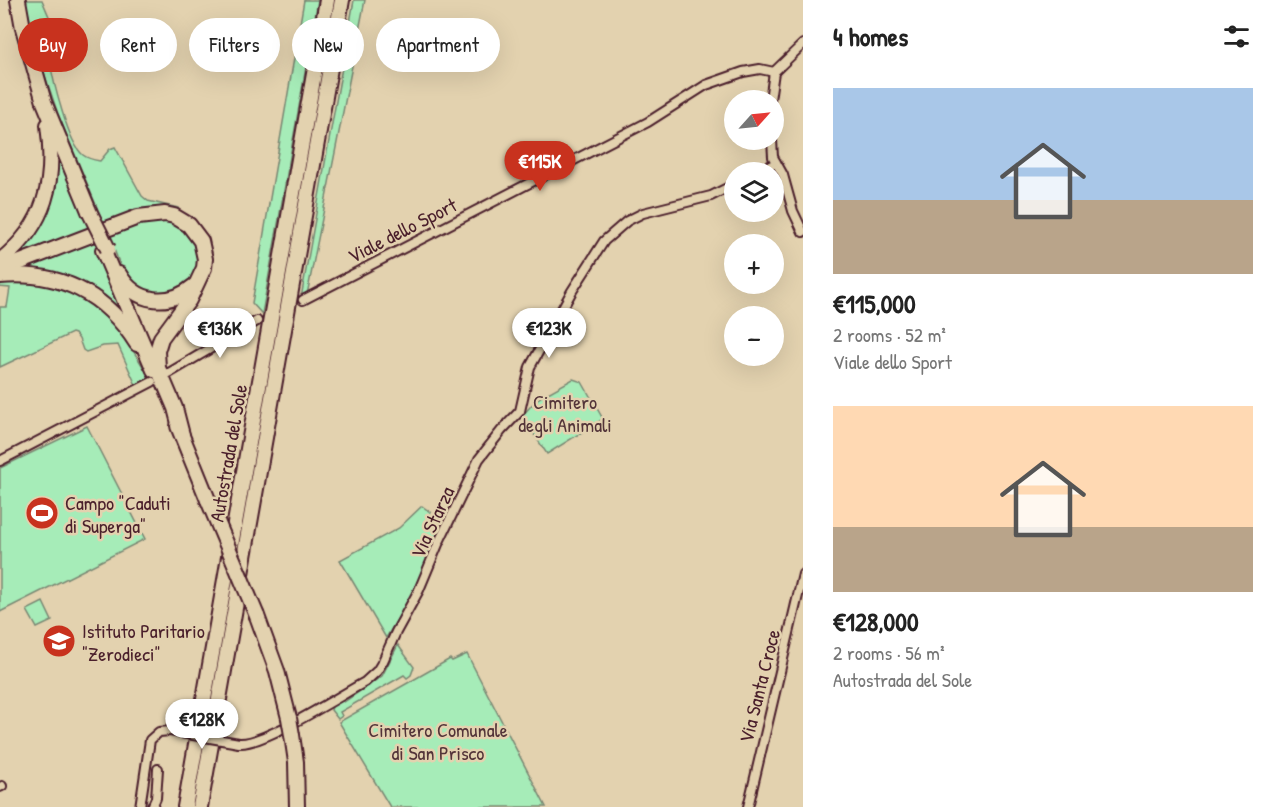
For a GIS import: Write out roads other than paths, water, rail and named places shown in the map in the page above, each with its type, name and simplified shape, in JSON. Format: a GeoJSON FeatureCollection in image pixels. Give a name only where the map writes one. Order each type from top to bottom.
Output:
{"type":"FeatureCollection","features":[{"type":"Feature","properties":{"kind":"highway"},"geometry":{"type":"LineString","coordinates":[[0,261],[28,234],[44,203],[51,169],[44,102],[18,0]]}},
{"type":"Feature","properties":{"kind":"highway","name":"Autostrada del Sole"},"geometry":{"type":"LineString","coordinates":[[185,807],[327,0]]}},
{"type":"Feature","properties":{"kind":"highway","name":"Autostrada del Sole"},"geometry":{"type":"LineString","coordinates":[[200,807],[342,0]]}},
{"type":"Feature","properties":{"kind":"highway"},"geometry":{"type":"LineString","coordinates":[[44,102],[88,211],[122,280],[134,292],[147,299],[162,301],[175,298],[198,283]]}},
{"type":"Feature","properties":{"kind":"highway"},"geometry":{"type":"LineString","coordinates":[[0,270],[138,217],[165,214],[182,219],[189,225],[201,241],[205,259],[198,283],[189,300],[166,330],[157,351],[158,368],[175,408],[182,435]]}},
{"type":"Feature","properties":{"kind":"highway"},"geometry":{"type":"LineString","coordinates":[[106,249],[257,616],[277,671],[289,718],[296,762],[297,807]]}},
{"type":"Feature","properties":{"kind":"highway"},"geometry":{"type":"LineString","coordinates":[[0,276],[26,275],[48,278],[68,283],[89,294],[105,306],[130,333],[159,377]]}},
{"type":"Feature","properties":{"kind":"street"},"geometry":{"type":"LineString","coordinates":[[771,90],[774,72],[803,44]]}},
{"type":"Feature","properties":{"kind":"street","name":"Viale dello Sport"},"geometry":{"type":"LineString","coordinates":[[303,300],[648,122],[706,85],[743,72],[760,69],[774,72]]}},
{"type":"Feature","properties":{"kind":"street"},"geometry":{"type":"LineString","coordinates":[[784,179],[793,211],[803,232]]}},
{"type":"Feature","properties":{"kind":"street","name":"Via Starza"},"geometry":{"type":"LineString","coordinates":[[140,807],[150,740],[159,732],[170,731],[248,744],[279,731],[365,682],[377,671],[419,590],[439,542],[479,459],[520,411],[530,367],[572,291],[604,241],[627,221],[643,213],[711,196],[724,190]]}},
{"type":"Feature","properties":{"kind":"street"},"geometry":{"type":"LineString","coordinates":[[0,461],[159,377],[257,321]]}},
{"type":"Feature","properties":{"kind":"street","name":"Via Santa Croce"},"geometry":{"type":"LineString","coordinates":[[748,807],[803,574]]}},
{"type":"Feature","properties":{"kind":"street"},"geometry":{"type":"LineString","coordinates":[[152,807],[156,798],[158,769]]}},
{"type":"Feature","properties":{"kind":"place","name":"Campo \"Caduti di Superga\""},"geometry":{"type":"Point","coordinates":[42,513]}},
{"type":"Feature","properties":{"kind":"place","name":"Istituto Paritario \"Zerodieci\""},"geometry":{"type":"Point","coordinates":[59,641]}},
{"type":"Feature","properties":{"kind":"park label","name":"Cimitero degli Animali"},"geometry":{"type":"Point","coordinates":[565,412]}},
{"type":"Feature","properties":{"kind":"park label","name":"Cimitero Comunale di San Prisco"},"geometry":{"type":"Point","coordinates":[438,740]}}]}
